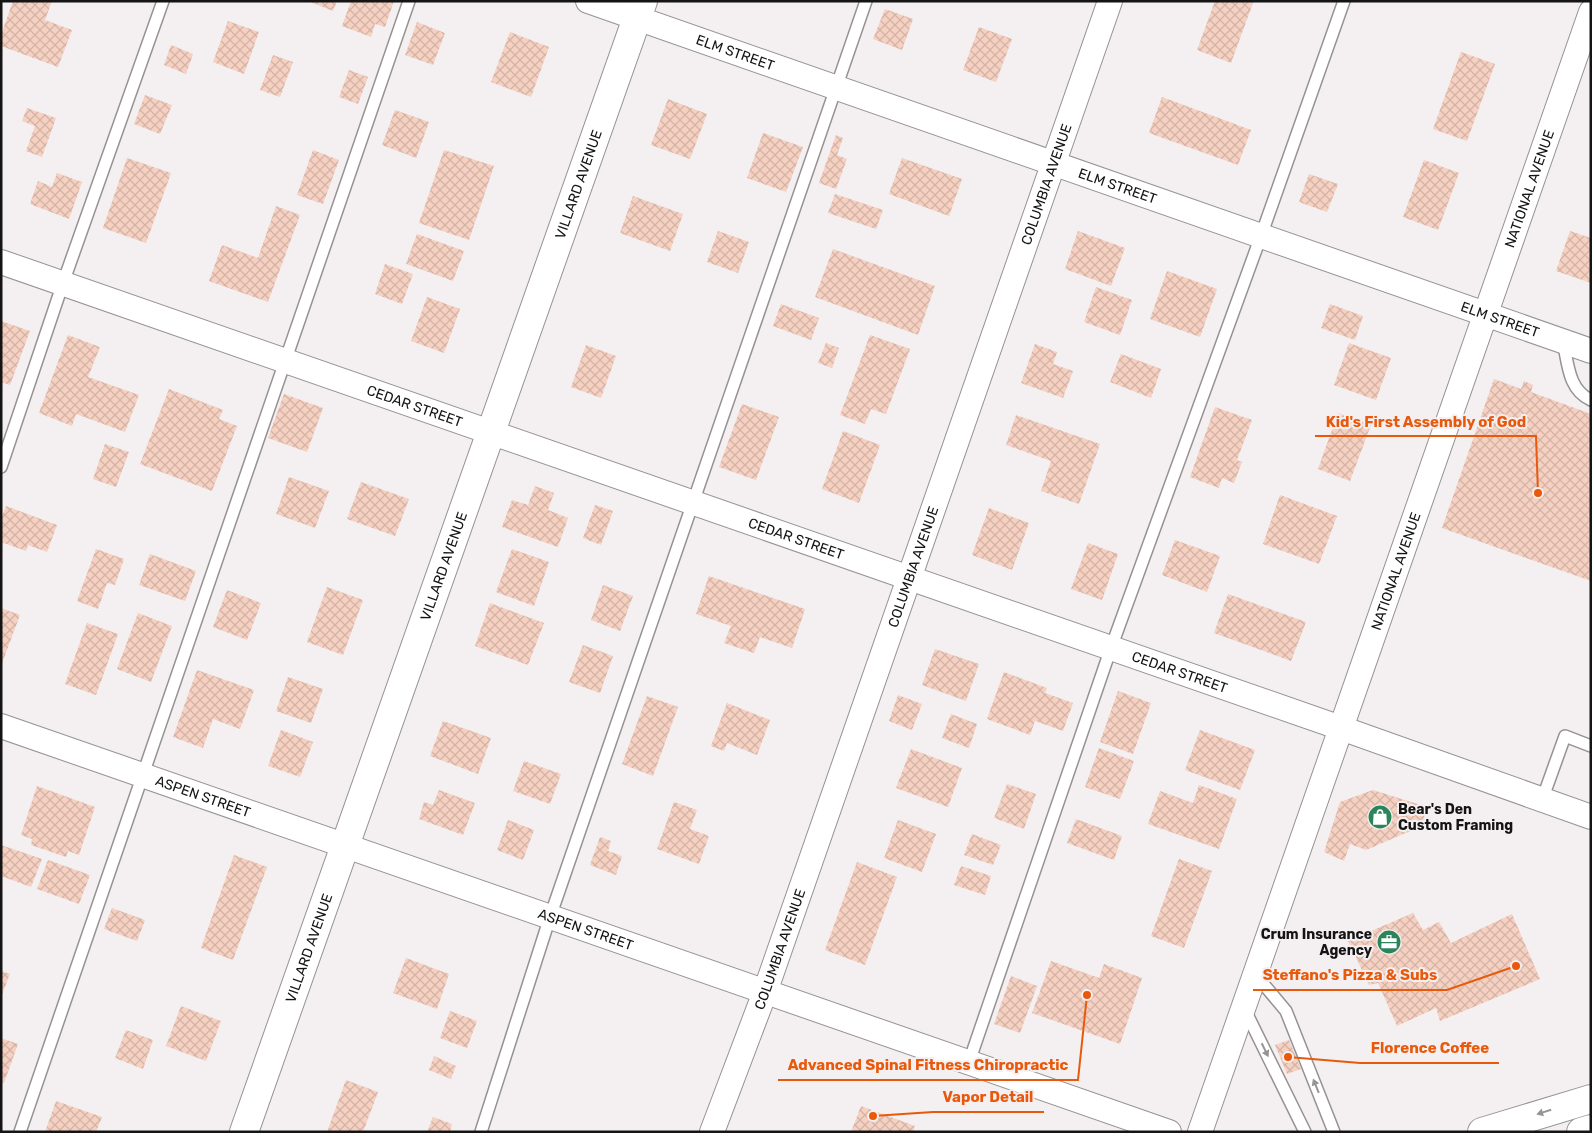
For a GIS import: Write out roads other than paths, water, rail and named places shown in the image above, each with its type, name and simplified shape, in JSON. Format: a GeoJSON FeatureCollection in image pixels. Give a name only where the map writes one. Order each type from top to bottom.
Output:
{"type":"FeatureCollection","features":[{"type":"Feature","properties":{"kind":"street","name":"ELM STREET"},"geometry":{"type":"LineString","coordinates":[[588,1],[640,10],[836,88],[1591,351]]}},
{"type":"Feature","properties":{"kind":"street","name":"COLUMBIA AVENUE"},"geometry":{"type":"LineString","coordinates":[[712,1132],[765,992],[1110,1]]}},
{"type":"Feature","properties":{"kind":"street","name":"VILLARD AVENUE"},"geometry":{"type":"LineString","coordinates":[[244,1132],[640,10]]}},
{"type":"Feature","properties":{"kind":"street","name":"NATIONAL AVENUE"},"geometry":{"type":"LineString","coordinates":[[1200,1132],[1591,12]]}},
{"type":"Feature","properties":{"kind":"street","name":"CEDAR STREET"},"geometry":{"type":"LineString","coordinates":[[1,262],[1341,728],[1591,818]]}},
{"type":"Feature","properties":{"kind":"street","name":"ASPEN STREET"},"geometry":{"type":"LineString","coordinates":[[1,726],[1169,1132]]}},
{"type":"Feature","properties":{"kind":"street"},"geometry":{"type":"LineString","coordinates":[[1482,1132],[1591,1099]]}},
{"type":"Feature","properties":{"kind":"street"},"geometry":{"type":"LineString","coordinates":[[1581,1132],[1591,1129]]}},
{"type":"Feature","properties":{"kind":"lane"},"geometry":{"type":"LineString","coordinates":[[1,467],[63,283],[163,1]]}},
{"type":"Feature","properties":{"kind":"lane"},"geometry":{"type":"LineString","coordinates":[[20,1132],[409,1]]}},
{"type":"Feature","properties":{"kind":"lane"},"geometry":{"type":"LineString","coordinates":[[481,1132],[550,917],[866,1]]}},
{"type":"Feature","properties":{"kind":"lane"},"geometry":{"type":"LineString","coordinates":[[969,1062],[1111,648],[1261,236],[1344,1]]}},
{"type":"Feature","properties":{"kind":"lane"},"geometry":{"type":"LineString","coordinates":[[1563,341],[1572,383],[1582,396],[1591,400]]}},
{"type":"Feature","properties":{"kind":"lane"},"geometry":{"type":"LineString","coordinates":[[1542,800],[1565,736],[1591,746]]}},
{"type":"Feature","properties":{"kind":"lane"},"geometry":{"type":"LineString","coordinates":[[1255,973],[1286,1011],[1334,1132]]}},
{"type":"Feature","properties":{"kind":"lane"},"geometry":{"type":"LineString","coordinates":[[1244,1006],[1304,1132]]}},
{"type":"Feature","properties":{"kind":"place","name":"Kid's First Assembly of God"},"geometry":{"type":"Point","coordinates":[1538,493]}},
{"type":"Feature","properties":{"kind":"place","name":"Bear's Den Custom Framing"},"geometry":{"type":"Point","coordinates":[1380,817]}},
{"type":"Feature","properties":{"kind":"place","name":"Crum Insurance Agency"},"geometry":{"type":"Point","coordinates":[1389,942]}},
{"type":"Feature","properties":{"kind":"place","name":"Steffano's Pizza & Subs"},"geometry":{"type":"Point","coordinates":[1516,966]}},
{"type":"Feature","properties":{"kind":"place","name":"Advanced Spinal Fitness Chiropractic"},"geometry":{"type":"Point","coordinates":[1087,995]}},
{"type":"Feature","properties":{"kind":"place","name":"Florence Coffee"},"geometry":{"type":"Point","coordinates":[1288,1057]}},
{"type":"Feature","properties":{"kind":"place","name":"Vapor Detail"},"geometry":{"type":"Point","coordinates":[873,1116]}}]}
